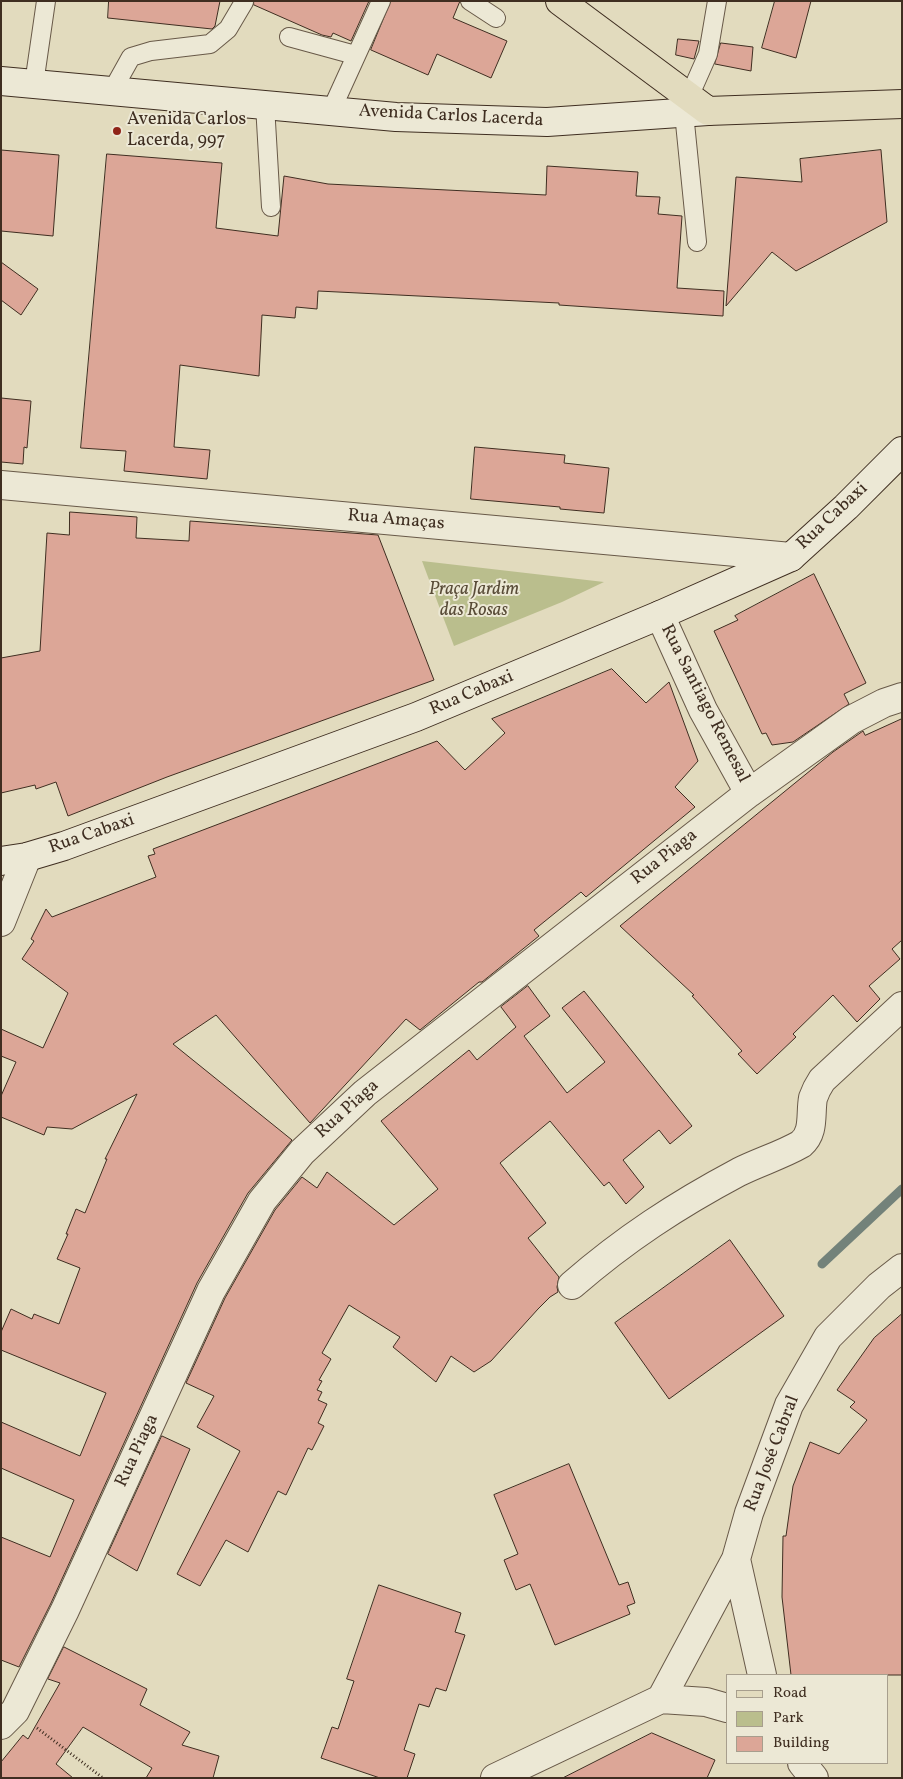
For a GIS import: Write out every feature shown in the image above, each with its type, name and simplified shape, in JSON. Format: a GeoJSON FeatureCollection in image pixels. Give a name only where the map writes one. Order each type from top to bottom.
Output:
{"type":"FeatureCollection","features":[{"type":"Feature","properties":{"kind":"main road"},"geometry":{"type":"LineString","coordinates":[[560,1],[694,107]]}},
{"type":"Feature","properties":{"kind":"main road","name":"Avenida Carlos Lacerda"},"geometry":{"type":"LineString","coordinates":[[694,107],[902,104]]}},
{"type":"Feature","properties":{"kind":"street","name":"Avenida Carlos Lacerda"},"geometry":{"type":"LineString","coordinates":[[1,81],[396,117],[547,122],[694,107]]}},
{"type":"Feature","properties":{"kind":"street","name":"Rua Cabaxi"},"geometry":{"type":"LineString","coordinates":[[14,859],[64,846],[416,717],[660,615],[791,557],[846,507],[902,451]]}},
{"type":"Feature","properties":{"kind":"street","name":"Rua Amaças"},"geometry":{"type":"LineString","coordinates":[[1,485],[791,557]]}},
{"type":"Feature","properties":{"kind":"street","name":"Rua Santiago Remesal"},"geometry":{"type":"LineString","coordinates":[[660,615],[703,710],[749,793]]}},
{"type":"Feature","properties":{"kind":"street","name":"Rua Piaga"},"geometry":{"type":"LineString","coordinates":[[8,1718],[70,1601],[211,1291],[262,1200],[302,1152],[365,1093],[749,793],[851,720],[884,702],[902,697]]}},
{"type":"Feature","properties":{"kind":"street"},"geometry":{"type":"LineString","coordinates":[[1,922],[14,859]]}},
{"type":"Feature","properties":{"kind":"street"},"geometry":{"type":"LineString","coordinates":[[572,1285],[606,1255],[672,1210],[741,1171],[806,1140],[810,1129],[813,1098],[822,1080],[902,1006]]}},
{"type":"Feature","properties":{"kind":"street","name":"Rua José Cabral"},"geometry":{"type":"LineString","coordinates":[[762,1674],[736,1559],[748,1513],[789,1405],[828,1337],[879,1286],[902,1268]]}},
{"type":"Feature","properties":{"kind":"street"},"geometry":{"type":"LineString","coordinates":[[661,1699],[736,1559]]}},
{"type":"Feature","properties":{"kind":"street"},"geometry":{"type":"LineString","coordinates":[[495,1778],[661,1699],[706,1702],[726,1708]]}},
{"type":"Feature","properties":{"kind":"street"},"geometry":{"type":"LineString","coordinates":[[803,1764],[814,1778]]}},
{"type":"Feature","properties":{"kind":"lane"},"geometry":{"type":"LineString","coordinates":[[34,84],[46,1]]}},
{"type":"Feature","properties":{"kind":"lane"},"geometry":{"type":"LineString","coordinates":[[331,111],[380,1]]}},
{"type":"Feature","properties":{"kind":"lane"},"geometry":{"type":"LineString","coordinates":[[470,1],[496,18]]}},
{"type":"Feature","properties":{"kind":"lane"},"geometry":{"type":"LineString","coordinates":[[696,242],[694,107],[708,54],[717,1]]}},
{"type":"Feature","properties":{"kind":"lane"},"geometry":{"type":"LineString","coordinates":[[112,91],[131,57],[151,51],[210,44],[228,28],[244,2]]}},
{"type":"Feature","properties":{"kind":"lane"},"geometry":{"type":"LineString","coordinates":[[288,37],[356,56]]}},
{"type":"Feature","properties":{"kind":"lane"},"geometry":{"type":"LineString","coordinates":[[264,105],[271,207]]}},
{"type":"Feature","properties":{"kind":"path"},"geometry":{"type":"LineString","coordinates":[[8,1718],[104,1778]]}},
{"type":"Feature","properties":{"kind":"green space","name":"Praça Jardim das Rosas"},"geometry":{"type":"Polygon","coordinates":[[[422,561],[604,582],[562,602],[454,646],[422,561]]]}},
{"type":"Feature","properties":{"kind":"building"},"geometry":{"type":"Polygon","coordinates":[[[109,1],[220,1],[215,26],[212,29],[108,18],[109,1]]]}},
{"type":"Feature","properties":{"kind":"building"},"geometry":{"type":"Polygon","coordinates":[[[254,1],[369,1],[351,41],[333,33],[331,37],[322,35],[254,5],[254,1]]]}},
{"type":"Feature","properties":{"kind":"building"},"geometry":{"type":"Polygon","coordinates":[[[391,1],[460,1],[453,18],[507,41],[491,78],[437,54],[428,75],[371,50],[391,1]]]}},
{"type":"Feature","properties":{"kind":"building"},"geometry":{"type":"Polygon","coordinates":[[[775,1],[811,1],[796,58],[762,48],[775,1]]]}},
{"type":"Feature","properties":{"kind":"building"},"geometry":{"type":"Polygon","coordinates":[[[678,39],[699,41],[694,59],[676,55],[678,39]]]}},
{"type":"Feature","properties":{"kind":"building"},"geometry":{"type":"Polygon","coordinates":[[[721,43],[753,47],[751,71],[715,64],[721,43]]]}},
{"type":"Feature","properties":{"kind":"building"},"geometry":{"type":"Polygon","coordinates":[[[1,150],[59,155],[53,236],[1,231],[1,150]]]}},
{"type":"Feature","properties":{"kind":"building"},"geometry":{"type":"Polygon","coordinates":[[[881,150],[887,222],[796,271],[772,252],[726,306],[736,177],[802,182],[800,159],[881,150]]]}},
{"type":"Feature","properties":{"kind":"building"},"geometry":{"type":"Polygon","coordinates":[[[107,154],[222,163],[216,228],[278,236],[284,176],[328,184],[546,195],[547,166],[638,172],[636,196],[660,197],[658,214],[682,216],[677,288],[724,291],[723,316],[559,305],[559,303],[318,291],[317,309],[296,307],[295,318],[262,315],[259,376],[180,365],[174,447],[210,450],[207,479],[124,471],[126,451],[81,448],[107,154]]]}},
{"type":"Feature","properties":{"kind":"building"},"geometry":{"type":"Polygon","coordinates":[[[1,262],[38,289],[21,315],[1,300],[1,262]]]}},
{"type":"Feature","properties":{"kind":"building"},"geometry":{"type":"Polygon","coordinates":[[[1,398],[31,401],[27,448],[24,447],[23,464],[1,462],[1,398]]]}},
{"type":"Feature","properties":{"kind":"building"},"geometry":{"type":"Polygon","coordinates":[[[475,447],[565,455],[564,463],[609,468],[604,513],[471,499],[475,447]]]}},
{"type":"Feature","properties":{"kind":"building"},"geometry":{"type":"Polygon","coordinates":[[[70,512],[137,517],[136,538],[189,541],[190,521],[378,535],[434,680],[167,777],[68,816],[56,782],[36,789],[35,785],[1,793],[1,658],[40,651],[47,533],[69,535],[70,512]]]}},
{"type":"Feature","properties":{"kind":"building"},"geometry":{"type":"Polygon","coordinates":[[[814,574],[866,683],[844,694],[849,704],[793,742],[772,745],[766,733],[762,734],[714,631],[738,620],[735,616],[814,574]]]}},
{"type":"Feature","properties":{"kind":"building"},"geometry":{"type":"Polygon","coordinates":[[[612,669],[646,703],[669,682],[698,761],[675,787],[695,807],[586,897],[581,892],[534,930],[539,936],[420,1030],[406,1019],[310,1123],[216,1015],[173,1044],[292,1140],[248,1193],[197,1283],[51,1603],[19,1667],[1,1660],[1,1537],[50,1557],[74,1500],[1,1468],[1,1422],[80,1456],[106,1393],[1,1350],[1,1332],[11,1309],[32,1319],[34,1314],[59,1324],[80,1268],[57,1259],[76,1209],[85,1213],[107,1159],[105,1159],[137,1094],[72,1129],[47,1127],[44,1135],[1,1117],[1,1096],[16,1062],[1,1056],[1,1029],[43,1048],[68,993],[22,959],[34,941],[31,939],[46,909],[52,917],[156,877],[148,856],[155,854],[153,849],[437,741],[465,770],[505,733],[492,719],[612,669]]]}},
{"type":"Feature","properties":{"kind":"building"},"geometry":{"type":"Polygon","coordinates":[[[902,719],[902,940],[892,949],[900,959],[869,986],[880,999],[857,1022],[833,995],[793,1034],[796,1037],[757,1074],[738,1054],[742,1051],[692,996],[694,995],[620,926],[833,752],[863,731],[865,735],[902,719]]]}},
{"type":"Feature","properties":{"kind":"building"},"geometry":{"type":"Polygon","coordinates":[[[528,986],[550,1016],[524,1036],[567,1093],[605,1062],[562,1008],[584,991],[692,1126],[670,1144],[659,1130],[623,1160],[644,1187],[626,1204],[609,1182],[604,1186],[550,1121],[500,1163],[546,1223],[528,1238],[559,1277],[558,1292],[538,1309],[491,1361],[474,1372],[451,1356],[436,1382],[393,1347],[400,1337],[349,1305],[322,1353],[331,1359],[319,1380],[322,1381],[317,1390],[322,1392],[318,1400],[327,1404],[318,1423],[324,1426],[312,1450],[308,1448],[286,1495],[278,1491],[248,1552],[226,1540],[200,1586],[177,1574],[240,1451],[197,1427],[214,1396],[186,1383],[225,1298],[275,1210],[302,1177],[317,1188],[327,1172],[394,1225],[438,1189],[381,1121],[469,1050],[477,1060],[516,1027],[501,1007],[528,986]]]}},
{"type":"Feature","properties":{"kind":"building"},"geometry":{"type":"Polygon","coordinates":[[[730,1240],[784,1316],[669,1399],[615,1323],[730,1240]]]}},
{"type":"Feature","properties":{"kind":"building"},"geometry":{"type":"Polygon","coordinates":[[[902,1314],[902,1675],[791,1674],[782,1597],[783,1536],[786,1536],[793,1486],[810,1442],[839,1454],[867,1420],[850,1407],[855,1402],[837,1390],[874,1338],[902,1314]]]}},
{"type":"Feature","properties":{"kind":"building"},"geometry":{"type":"Polygon","coordinates":[[[162,1436],[190,1449],[137,1571],[108,1554],[162,1436]]]}},
{"type":"Feature","properties":{"kind":"building"},"geometry":{"type":"Polygon","coordinates":[[[569,1464],[619,1585],[628,1582],[635,1603],[627,1606],[630,1614],[555,1645],[530,1584],[516,1590],[504,1560],[518,1554],[494,1495],[569,1464]]]}},
{"type":"Feature","properties":{"kind":"building"},"geometry":{"type":"Polygon","coordinates":[[[379,1585],[461,1613],[455,1632],[465,1635],[446,1691],[436,1688],[429,1707],[419,1704],[404,1750],[415,1754],[407,1778],[380,1778],[321,1758],[332,1727],[338,1729],[354,1681],[347,1679],[379,1585]]]}},
{"type":"Feature","properties":{"kind":"building"},"geometry":{"type":"Polygon","coordinates":[[[64,1647],[147,1689],[140,1705],[190,1732],[182,1745],[219,1756],[213,1778],[146,1778],[152,1768],[83,1727],[56,1764],[73,1778],[1,1778],[1,1762],[23,1735],[28,1739],[60,1683],[48,1679],[64,1647]]]}},
{"type":"Feature","properties":{"kind":"building"},"geometry":{"type":"Polygon","coordinates":[[[652,1733],[715,1760],[707,1778],[563,1778],[652,1733]]]}},
{"type":"Feature","properties":{"kind":"waterway"},"geometry":{"type":"LineString","coordinates":[[822,1264],[902,1189]]}},
{"type":"Feature","properties":{"kind":"place","name":"Avenida Carlos Lacerda, 997"},"geometry":{"type":"Point","coordinates":[117,131]}}]}
